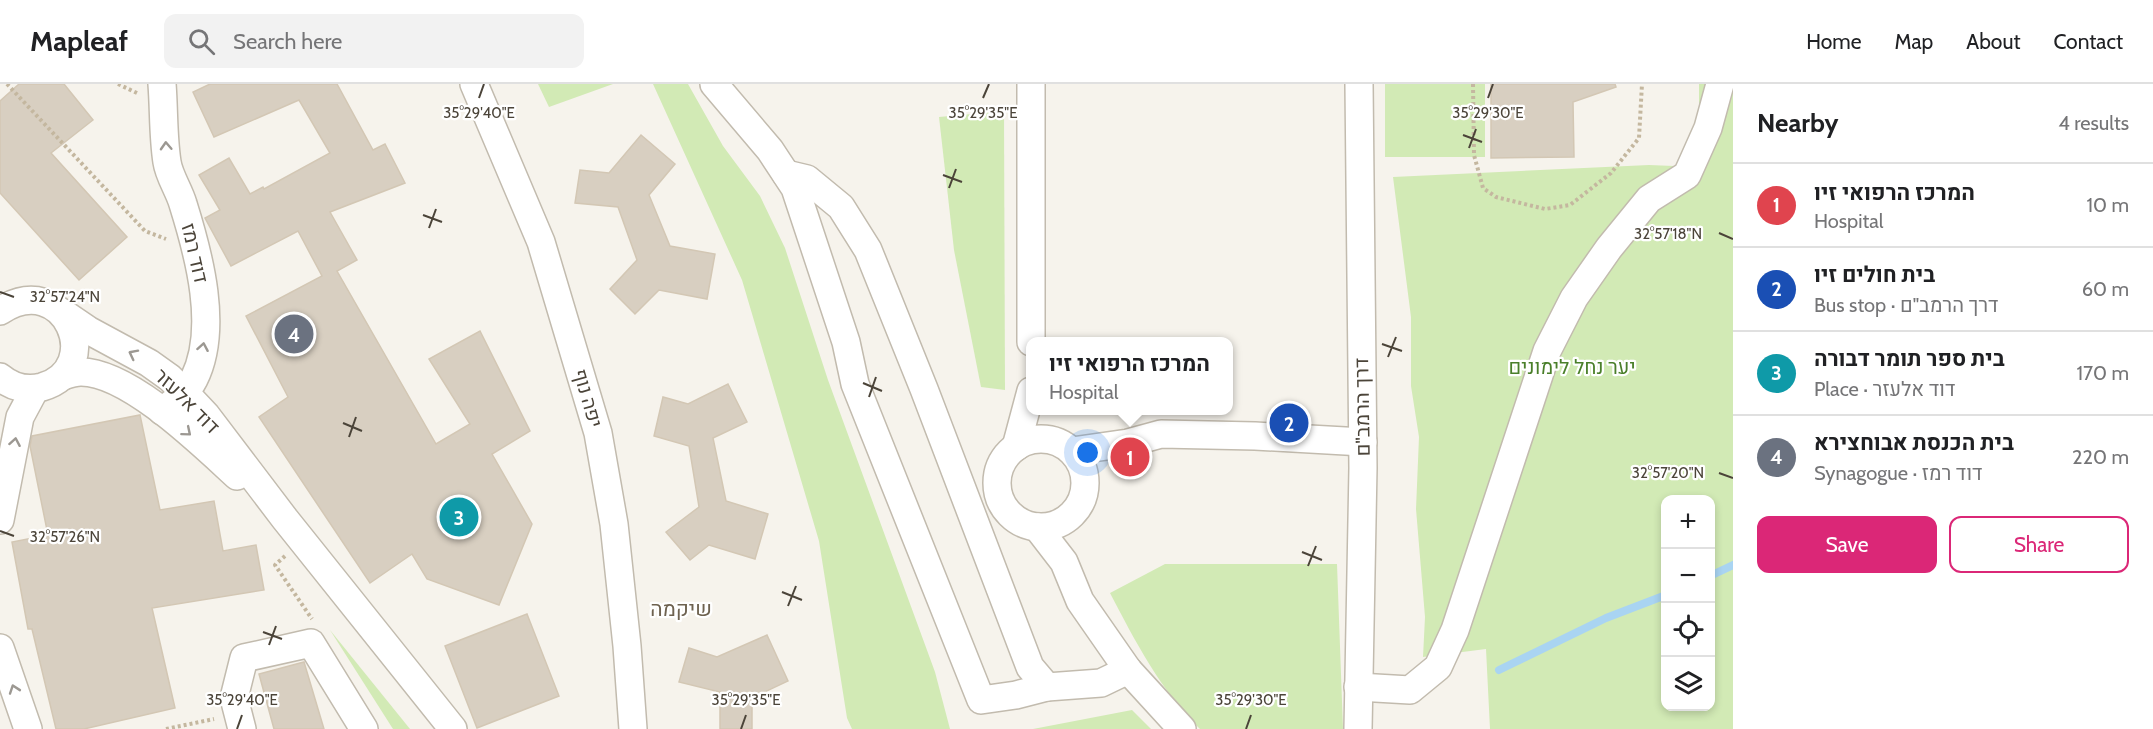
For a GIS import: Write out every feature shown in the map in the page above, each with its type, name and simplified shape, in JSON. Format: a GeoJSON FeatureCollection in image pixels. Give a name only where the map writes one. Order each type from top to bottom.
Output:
{"type":"FeatureCollection","features":[{"type":"Feature","properties":{"kind":"street","name":"דוד רמז"},"geometry":{"type":"LineString","coordinates":[[162,84],[167,163],[182,201],[196,250],[205,300],[204,342],[194,380],[185,393],[162,411]]}},
{"type":"Feature","properties":{"kind":"street","name":"יפה נוף"},"geometry":{"type":"LineString","coordinates":[[474,84],[541,242],[598,433],[614,524],[633,729]]}},
{"type":"Feature","properties":{"kind":"street"},"geometry":{"type":"LineString","coordinates":[[714,84],[770,150],[795,188],[842,330],[855,384],[981,700],[1016,696],[1047,687],[1101,683],[1128,670]]}},
{"type":"Feature","properties":{"kind":"street"},"geometry":{"type":"LineString","coordinates":[[1031,84],[1031,337]]}},
{"type":"Feature","properties":{"kind":"street","name":"דרך הרמב\"ם"},"geometry":{"type":"LineString","coordinates":[[1358,729],[1363,455],[1359,84]]}},
{"type":"Feature","properties":{"kind":"street"},"geometry":{"type":"LineString","coordinates":[[1358,696],[1410,690],[1438,667],[1455,630],[1547,351],[1574,298],[1609,248],[1649,199],[1687,175],[1708,128],[1720,84]]}},
{"type":"Feature","properties":{"kind":"street"},"geometry":{"type":"LineString","coordinates":[[786,174],[807,179],[841,207],[868,250],[924,389],[1030,667],[1047,687]]}},
{"type":"Feature","properties":{"kind":"street","name":"דוד אלעזר"},"geometry":{"type":"LineString","coordinates":[[0,311],[14,302],[29,299],[50,304],[88,330],[149,363],[170,378],[206,415],[303,542],[453,729]]}},
{"type":"Feature","properties":{"kind":"street"},"geometry":{"type":"LineString","coordinates":[[0,377],[7,383],[35,389],[50,385],[63,376],[71,363],[75,347],[72,326],[63,313]]}},
{"type":"Feature","properties":{"kind":"street","name":"דוד אלעזר"},"geometry":{"type":"LineString","coordinates":[[63,376],[79,372],[111,379],[137,394],[162,411],[205,447],[285,519]]}},
{"type":"Feature","properties":{"kind":"street"},"geometry":{"type":"LineString","coordinates":[[0,520],[20,417],[35,389]]}},
{"type":"Feature","properties":{"kind":"street"},"geometry":{"type":"LineString","coordinates":[[1016,447],[1026,410]]}},
{"type":"Feature","properties":{"kind":"street"},"geometry":{"type":"LineString","coordinates":[[1038,415],[1045,439]]}},
{"type":"Feature","properties":{"kind":"street"},"geometry":{"type":"LineString","coordinates":[[1072,451],[1128,443],[1161,434],[1255,436],[1363,455]]}},
{"type":"Feature","properties":{"kind":"street"},"geometry":{"type":"LineString","coordinates":[[1035,439],[1045,439],[1059,443],[1072,451],[1084,471],[1086,482],[1084,495],[1071,516],[1049,525],[1022,523],[1010,514],[1001,502],[997,487],[998,472],[1005,458],[1016,447],[1035,439]]}},
{"type":"Feature","properties":{"kind":"street"},"geometry":{"type":"LineString","coordinates":[[1086,482],[1128,443]]}},
{"type":"Feature","properties":{"kind":"street"},"geometry":{"type":"LineString","coordinates":[[1049,525],[1080,601],[1128,670],[1182,729]]}},
{"type":"Feature","properties":{"kind":"street"},"geometry":{"type":"LineString","coordinates":[[240,721],[234,698],[244,658],[311,643],[364,729]]}},
{"type":"Feature","properties":{"kind":"street"},"geometry":{"type":"LineString","coordinates":[[0,648],[28,729]]}},
{"type":"Feature","properties":{"kind":"street","name":"דרך הרמב\"ם"},"geometry":{"type":"LineString","coordinates":[[1349,729],[1358,696]]}},
{"type":"Feature","properties":{"kind":"street","name":"דרך הרמב\"ם"},"geometry":{"type":"LineString","coordinates":[[1358,696],[1367,729]]}},
{"type":"Feature","properties":{"kind":"street"},"geometry":{"type":"LineString","coordinates":[[0,703],[10,729]]}},
{"type":"Feature","properties":{"kind":"path"},"geometry":{"type":"LineString","coordinates":[[7,84],[144,231],[196,250]]}},
{"type":"Feature","properties":{"kind":"path"},"geometry":{"type":"LineString","coordinates":[[1473,84],[1473,155],[1483,189],[1496,197],[1545,209],[1570,205],[1611,174],[1639,138],[1642,84]]}},
{"type":"Feature","properties":{"kind":"path"},"geometry":{"type":"LineString","coordinates":[[303,542],[275,565],[314,622],[311,643]]}},
{"type":"Feature","properties":{"kind":"path"},"geometry":{"type":"LineString","coordinates":[[166,729],[240,721]]}},
{"type":"Feature","properties":{"kind":"green space"},"geometry":{"type":"Polygon","coordinates":[[[538,84],[613,84],[549,107],[538,84]]]}},
{"type":"Feature","properties":{"kind":"green space"},"geometry":{"type":"Polygon","coordinates":[[[653,84],[688,84],[723,146],[760,196],[785,248],[828,380],[935,672],[950,729],[852,729],[847,718],[819,541],[742,280],[653,84]]]}},
{"type":"Feature","properties":{"kind":"green space"},"geometry":{"type":"Polygon","coordinates":[[[1385,84],[1485,84],[1485,157],[1385,157],[1385,84]]]}},
{"type":"Feature","properties":{"kind":"green space","name":"יער נחל לימונים"},"geometry":{"type":"Polygon","coordinates":[[[1699,84],[1733,84],[1733,729],[1490,729],[1486,649],[1423,657],[1425,617],[1416,509],[1419,437],[1411,386],[1411,317],[1393,177],[1649,165],[1699,167],[1699,84]]]}},
{"type":"Feature","properties":{"kind":"green space"},"geometry":{"type":"Polygon","coordinates":[[[1004,111],[1005,390],[981,387],[954,250],[939,117],[1004,111]]]}},
{"type":"Feature","properties":{"kind":"green space"},"geometry":{"type":"Polygon","coordinates":[[[1165,564],[1337,564],[1343,729],[1200,729],[1161,682],[1110,593],[1165,564]]]}},
{"type":"Feature","properties":{"kind":"green space"},"geometry":{"type":"Polygon","coordinates":[[[330,630],[410,729],[393,729],[330,630]]]}},
{"type":"Feature","properties":{"kind":"green space"},"geometry":{"type":"Polygon","coordinates":[[[1132,710],[1151,729],[1033,729],[1132,710]]]}},
{"type":"Feature","properties":{"kind":"building"},"geometry":{"type":"Polygon","coordinates":[[[19,84],[64,84],[93,120],[51,153],[127,237],[79,280],[0,193],[0,101],[19,84]]]}},
{"type":"Feature","properties":{"kind":"building"},"geometry":{"type":"Polygon","coordinates":[[[210,84],[337,84],[373,150],[385,144],[405,183],[330,212],[357,260],[337,271],[436,444],[470,424],[429,359],[480,331],[530,431],[492,454],[532,524],[499,605],[427,579],[412,554],[370,583],[259,417],[288,397],[246,316],[322,276],[298,231],[231,266],[205,218],[220,210],[199,175],[229,158],[250,194],[263,187],[264,189],[330,153],[299,100],[214,137],[193,92],[210,84]]]}},
{"type":"Feature","properties":{"kind":"building"},"geometry":{"type":"Polygon","coordinates":[[[1491,84],[1615,84],[1616,87],[1573,102],[1574,157],[1491,158],[1491,84]]]}},
{"type":"Feature","properties":{"kind":"building"},"geometry":{"type":"Polygon","coordinates":[[[641,135],[675,164],[649,195],[670,246],[715,254],[707,299],[659,290],[635,314],[610,289],[637,260],[618,207],[575,203],[580,170],[609,173],[641,135]]]}},
{"type":"Feature","properties":{"kind":"building"},"geometry":{"type":"Polygon","coordinates":[[[728,384],[747,422],[713,438],[726,501],[768,514],[755,559],[709,545],[690,560],[666,532],[699,507],[689,446],[654,436],[663,397],[688,404],[728,384]]]}},
{"type":"Feature","properties":{"kind":"building"},"geometry":{"type":"Polygon","coordinates":[[[140,415],[160,510],[214,501],[223,551],[256,545],[264,590],[152,608],[175,708],[84,729],[56,729],[32,629],[28,629],[12,542],[48,535],[30,446],[32,436],[140,415]]]}},
{"type":"Feature","properties":{"kind":"building"},"geometry":{"type":"Polygon","coordinates":[[[527,614],[559,696],[477,728],[445,646],[527,614]]]}},
{"type":"Feature","properties":{"kind":"building"},"geometry":{"type":"Polygon","coordinates":[[[767,635],[788,681],[752,698],[752,729],[720,729],[720,692],[679,682],[689,648],[717,657],[767,635]]]}},
{"type":"Feature","properties":{"kind":"building"},"geometry":{"type":"Polygon","coordinates":[[[304,662],[324,729],[274,729],[259,674],[304,662]]]}},
{"type":"Feature","properties":{"kind":"waterway"},"geometry":{"type":"LineString","coordinates":[[1715,574],[1733,565]]}},
{"type":"Feature","properties":{"kind":"waterway"},"geometry":{"type":"LineString","coordinates":[[1499,670],[1606,618],[1661,597]]}},
{"type":"Feature","properties":{"kind":"place","name":"בית הכנסת אבוחצירא"},"geometry":{"type":"Point","coordinates":[294,334]}},
{"type":"Feature","properties":{"kind":"place","name":"בית חולים זיו"},"geometry":{"type":"Point","coordinates":[1289,423]}},
{"type":"Feature","properties":{"kind":"place","name":"המרכז הרפואי זיו"},"geometry":{"type":"Point","coordinates":[1130,457]}},
{"type":"Feature","properties":{"kind":"place","name":"בית ספר תומר דבורה"},"geometry":{"type":"Point","coordinates":[459,517]}},
{"type":"Feature","properties":{"kind":"district","name":"שיקמה"},"geometry":{"type":"Point","coordinates":[681,608]}}]}
